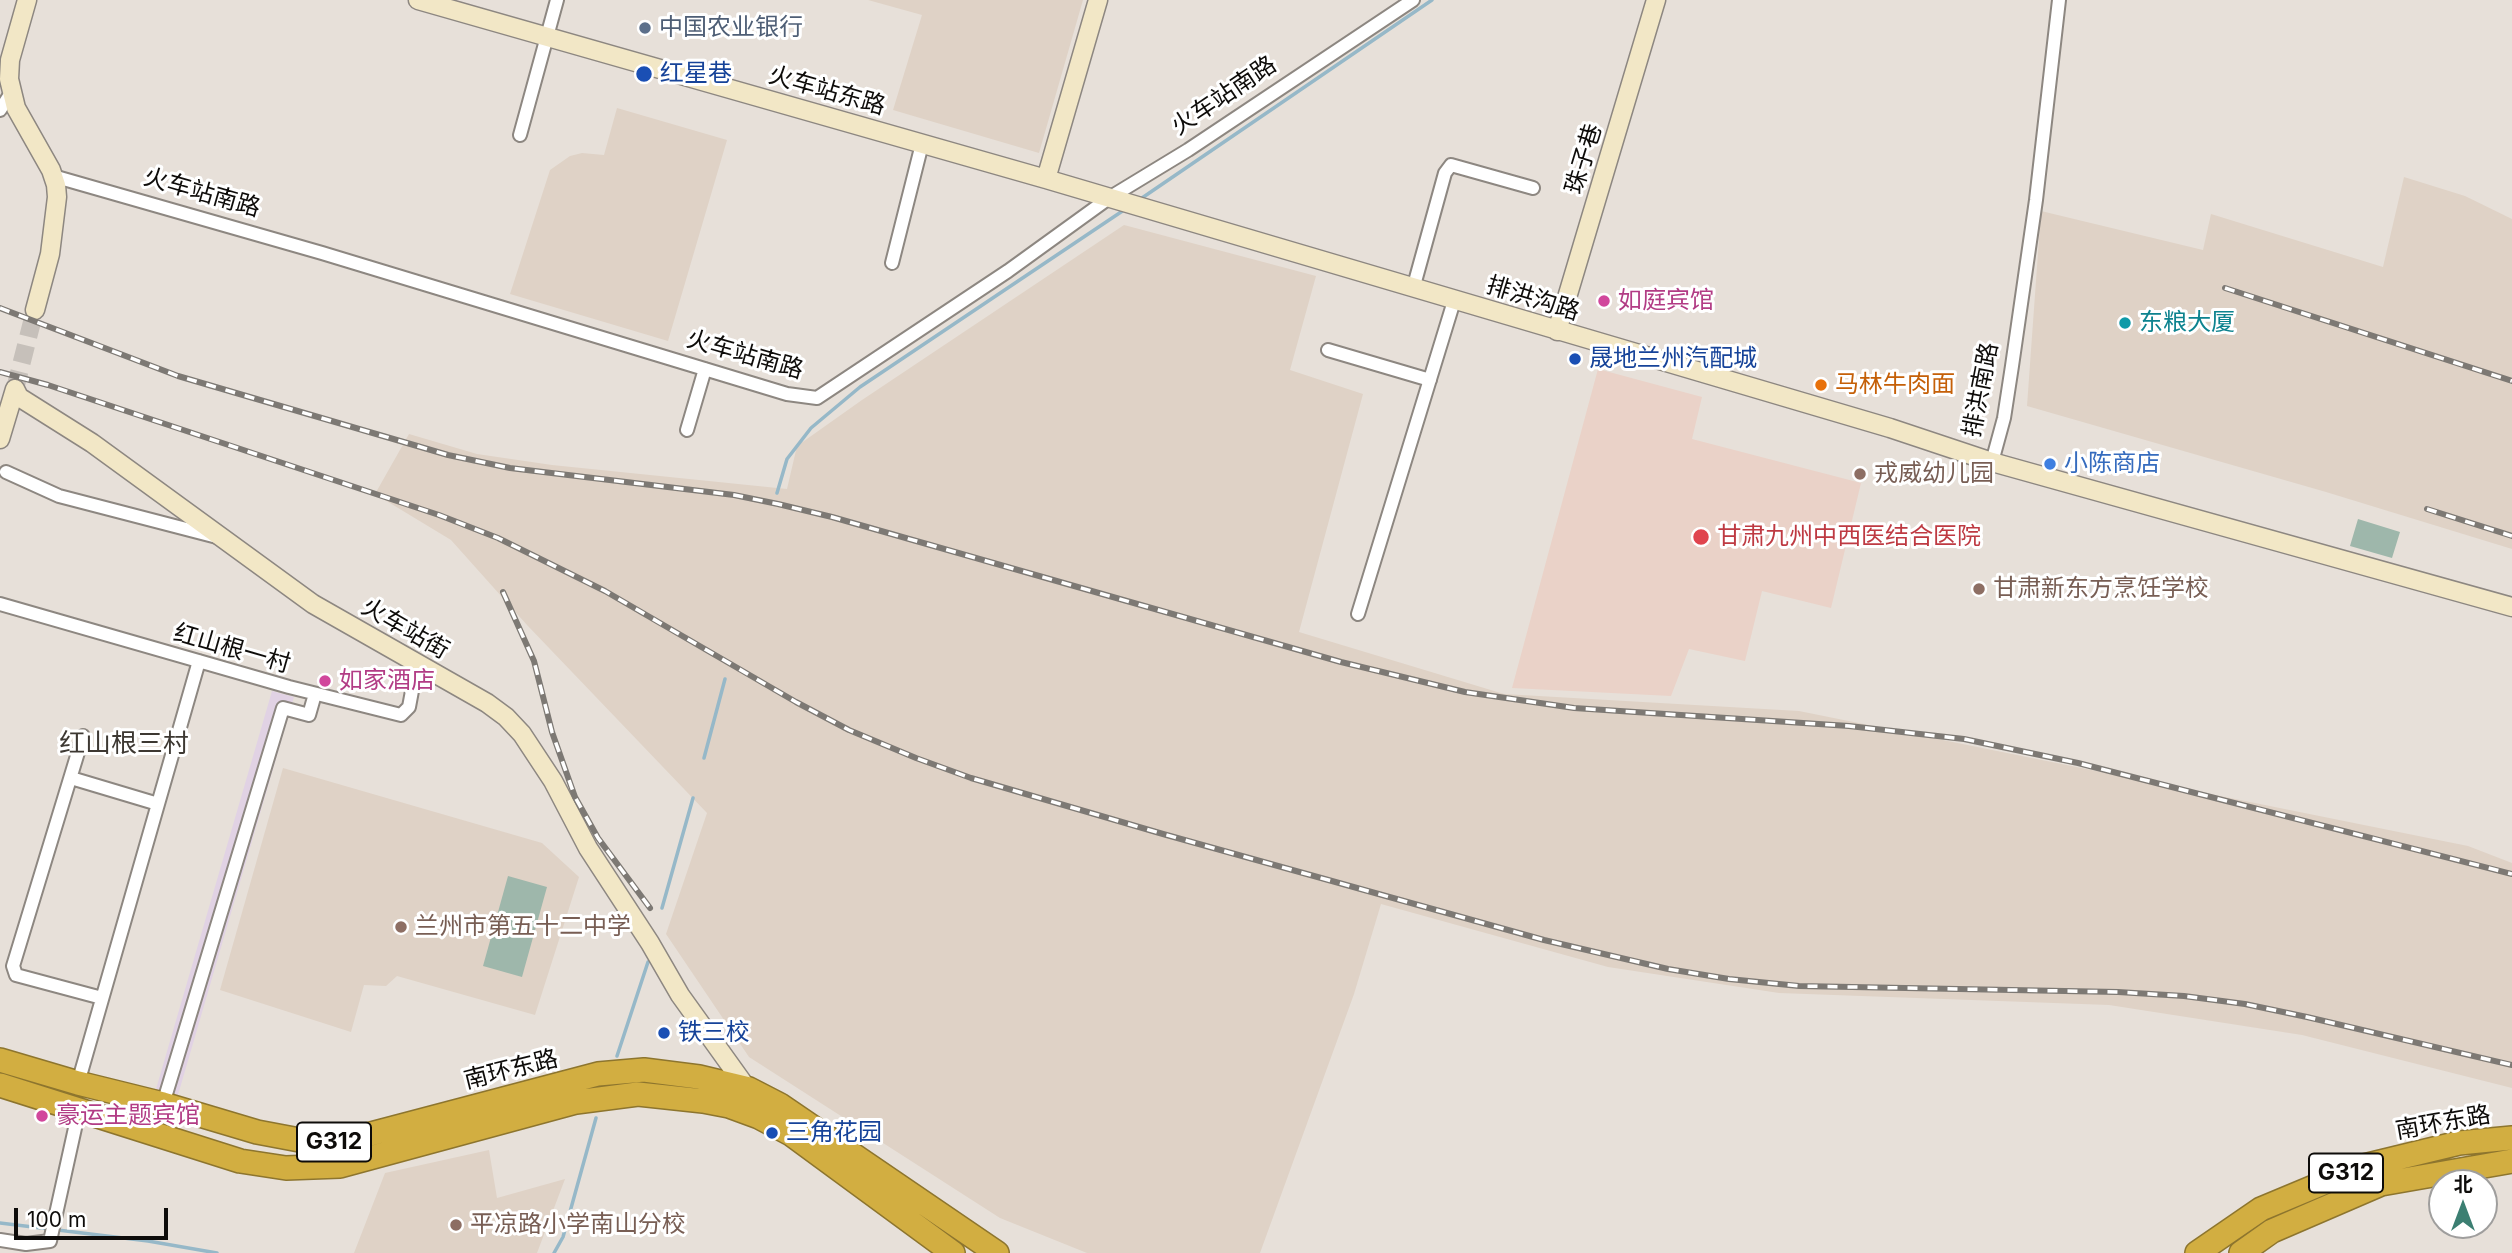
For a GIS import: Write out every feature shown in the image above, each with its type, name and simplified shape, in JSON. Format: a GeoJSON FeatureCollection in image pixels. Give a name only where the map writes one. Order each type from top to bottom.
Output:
{"type":"FeatureCollection","features":[{"type":"Feature","properties":{"kind":"highway","name":"南环东路"},"geometry":{"type":"LineString","coordinates":[[0,1060],[292,1140],[333,1142],[598,1074],[644,1070],[669,1072],[749,1089],[780,1105],[997,1253]]}},
{"type":"Feature","properties":{"kind":"highway","name":"南环东路"},"geometry":{"type":"LineString","coordinates":[[0,1086],[240,1161],[286,1168],[340,1166],[576,1102],[638,1094],[729,1106],[759,1116],[791,1134],[953,1253]]}},
{"type":"Feature","properties":{"kind":"highway","name":"南环东路"},"geometry":{"type":"LineString","coordinates":[[2197,1253],[2261,1209],[2364,1166],[2459,1143],[2512,1138]]}},
{"type":"Feature","properties":{"kind":"highway","name":"南环东路"},"geometry":{"type":"LineString","coordinates":[[2241,1253],[2272,1231],[2381,1184],[2512,1161]]}},
{"type":"Feature","properties":{"kind":"main road"},"geometry":{"type":"LineString","coordinates":[[27,0],[10,60],[11,93],[56,185],[56,217],[36,310]]}},
{"type":"Feature","properties":{"kind":"main road","name":"火车站东路"},"geometry":{"type":"LineString","coordinates":[[418,0],[1141,208]]}},
{"type":"Feature","properties":{"kind":"main road"},"geometry":{"type":"LineString","coordinates":[[1046,179],[1098,0]]}},
{"type":"Feature","properties":{"kind":"main road","name":"珠子巷"},"geometry":{"type":"LineString","coordinates":[[1557,331],[1657,0]]}},
{"type":"Feature","properties":{"kind":"main road","name":"排洪沟路"},"geometry":{"type":"LineString","coordinates":[[1141,208],[1878,424],[1992,462]]}},
{"type":"Feature","properties":{"kind":"main road","name":"火车站街"},"geometry":{"type":"LineString","coordinates":[[0,439],[15,389],[19,397],[92,443],[313,604],[487,703],[506,717],[522,734],[553,780],[588,848],[680,995],[749,1089],[759,1116]]}},
{"type":"Feature","properties":{"kind":"main road","name":"排洪南路"},"geometry":{"type":"LineString","coordinates":[[1992,462],[2512,607]]}},
{"type":"Feature","properties":{"kind":"street"},"geometry":{"type":"LineString","coordinates":[[520,135],[557,0]]}},
{"type":"Feature","properties":{"kind":"street","name":"火车站南路"},"geometry":{"type":"LineString","coordinates":[[53,176],[322,253],[705,369],[806,398],[817,398],[1413,0]]}},
{"type":"Feature","properties":{"kind":"street","name":"排洪南路"},"geometry":{"type":"LineString","coordinates":[[1992,462],[2004,418],[2012,366],[2036,200],[2059,0]]}},
{"type":"Feature","properties":{"kind":"street"},"geometry":{"type":"LineString","coordinates":[[0,110],[11,93]]}},
{"type":"Feature","properties":{"kind":"street"},"geometry":{"type":"LineString","coordinates":[[892,263],[922,144]]}},
{"type":"Feature","properties":{"kind":"street"},"geometry":{"type":"LineString","coordinates":[[1413,289],[1446,173],[1451,165],[1533,188]]}},
{"type":"Feature","properties":{"kind":"street"},"geometry":{"type":"LineString","coordinates":[[1358,614],[1454,301]]}},
{"type":"Feature","properties":{"kind":"street"},"geometry":{"type":"LineString","coordinates":[[1328,350],[1430,380]]}},
{"type":"Feature","properties":{"kind":"street"},"geometry":{"type":"LineString","coordinates":[[687,429],[705,369]]}},
{"type":"Feature","properties":{"kind":"street"},"geometry":{"type":"LineString","coordinates":[[6,472],[59,496],[224,539]]}},
{"type":"Feature","properties":{"kind":"street","name":"红山根一村"},"geometry":{"type":"LineString","coordinates":[[0,604],[315,694],[401,715],[409,707],[417,664]]}},
{"type":"Feature","properties":{"kind":"street"},"geometry":{"type":"LineString","coordinates":[[78,1083],[200,662]]}},
{"type":"Feature","properties":{"kind":"street"},"geometry":{"type":"LineString","coordinates":[[163,1104],[283,708],[309,715],[315,694]]}},
{"type":"Feature","properties":{"kind":"street"},"geometry":{"type":"LineString","coordinates":[[83,736],[13,966],[16,975],[102,998]]}},
{"type":"Feature","properties":{"kind":"street"},"geometry":{"type":"LineString","coordinates":[[71,778],[158,804]]}},
{"type":"Feature","properties":{"kind":"street"},"geometry":{"type":"LineString","coordinates":[[0,1240],[26,1244],[50,1241],[79,1110]]}},
{"type":"Feature","properties":{"kind":"shaded area"},"geometry":{"type":"Polygon","coordinates":[[[868,0],[1083,0],[1039,153],[893,110],[922,15],[868,0]]]}},
{"type":"Feature","properties":{"kind":"shaded area"},"geometry":{"type":"Polygon","coordinates":[[[617,108],[727,140],[668,341],[510,294],[550,170],[570,156],[582,153],[604,155],[617,108]]]}},
{"type":"Feature","properties":{"kind":"shaded area"},"geometry":{"type":"Polygon","coordinates":[[[2404,177],[2465,196],[2512,219],[2512,549],[2027,406],[2041,211],[2203,250],[2211,214],[2383,267],[2404,177]]]}},
{"type":"Feature","properties":{"kind":"shaded area"},"geometry":{"type":"Polygon","coordinates":[[[1124,225],[1316,276],[1290,370],[1363,394],[1299,632],[1504,694],[1799,711],[2468,846],[2512,863],[2512,1088],[2302,1035],[2109,1005],[1779,993],[1608,967],[1381,904],[1354,994],[1260,1253],[1087,1253],[1000,1218],[749,1057],[666,934],[707,813],[527,625],[451,540],[375,494],[409,434],[477,454],[552,465],[787,489],[797,446],[1124,225]]]}},
{"type":"Feature","properties":{"kind":"shaded area","name":"甘肃九州中西医结合医院"},"geometry":{"type":"Polygon","coordinates":[[[1598,369],[1702,397],[1692,439],[1861,483],[1831,608],[1762,591],[1745,661],[1689,649],[1671,696],[1512,688],[1598,369]]]}},
{"type":"Feature","properties":{"kind":"shaded area"},"geometry":{"type":"Polygon","coordinates":[[[272,691],[294,697],[178,1095],[156,1089],[272,691]]]}},
{"type":"Feature","properties":{"kind":"shaded area","name":"兰州市第五十二中学"},"geometry":{"type":"Polygon","coordinates":[[[283,768],[542,843],[579,877],[535,1015],[397,976],[386,986],[364,985],[351,1032],[220,990],[283,768]]]}},
{"type":"Feature","properties":{"kind":"shaded area","name":"平凉路小学南山分校"},"geometry":{"type":"Polygon","coordinates":[[[489,1150],[497,1198],[565,1179],[537,1253],[354,1253],[385,1173],[489,1150]]]}},
{"type":"Feature","properties":{"kind":"green space"},"geometry":{"type":"Polygon","coordinates":[[[2358,519],[2400,532],[2392,558],[2350,546],[2358,519]]]}},
{"type":"Feature","properties":{"kind":"green space"},"geometry":{"type":"Polygon","coordinates":[[[508,876],[547,887],[522,977],[483,966],[508,876]]]}},
{"type":"Feature","properties":{"kind":"waterway"},"geometry":{"type":"LineString","coordinates":[[1139,200],[1432,0]]}},
{"type":"Feature","properties":{"kind":"waterway"},"geometry":{"type":"LineString","coordinates":[[777,493],[787,459],[811,428],[860,387],[1124,210]]}},
{"type":"Feature","properties":{"kind":"waterway"},"geometry":{"type":"LineString","coordinates":[[704,758],[725,679]]}},
{"type":"Feature","properties":{"kind":"waterway"},"geometry":{"type":"LineString","coordinates":[[662,908],[693,798]]}},
{"type":"Feature","properties":{"kind":"waterway"},"geometry":{"type":"LineString","coordinates":[[617,1056],[648,962]]}},
{"type":"Feature","properties":{"kind":"waterway"},"geometry":{"type":"LineString","coordinates":[[554,1253],[563,1237],[596,1118]]}},
{"type":"Feature","properties":{"kind":"waterway"},"geometry":{"type":"LineString","coordinates":[[0,1223],[148,1241],[217,1253]]}},
{"type":"Feature","properties":{"kind":"tunnel"},"geometry":{"type":"LineString","coordinates":[[15,389],[35,310]]}},
{"type":"Feature","properties":{"kind":"railway"},"geometry":{"type":"LineString","coordinates":[[2225,288],[2512,381]]}},
{"type":"Feature","properties":{"kind":"railway"},"geometry":{"type":"LineString","coordinates":[[0,308],[178,376],[448,455],[510,468],[734,495],[778,504],[1341,662],[1465,692],[1574,708],[1849,726],[1964,739],[2078,763],[2512,874]]}},
{"type":"Feature","properties":{"kind":"railway"},"geometry":{"type":"LineString","coordinates":[[0,372],[48,385],[439,515],[498,538],[605,591],[849,730],[916,758],[971,778],[1163,834],[1544,940],[1668,969],[1799,986],[2118,992],[2184,996],[2245,1004],[2307,1017],[2512,1065]]}},
{"type":"Feature","properties":{"kind":"railway"},"geometry":{"type":"LineString","coordinates":[[2427,509],[2512,536]]}},
{"type":"Feature","properties":{"kind":"railway"},"geometry":{"type":"LineString","coordinates":[[503,592],[534,661],[552,732],[575,797],[598,838],[650,908]]}},
{"type":"Feature","properties":{"kind":"place","name":"中国农业银行"},"geometry":{"type":"Point","coordinates":[645,28]}},
{"type":"Feature","properties":{"kind":"place","name":"红星巷"},"geometry":{"type":"Point","coordinates":[644,74]}},
{"type":"Feature","properties":{"kind":"place","name":"如庭宾馆"},"geometry":{"type":"Point","coordinates":[1604,301]}},
{"type":"Feature","properties":{"kind":"place","name":"东粮大厦"},"geometry":{"type":"Point","coordinates":[2125,323]}},
{"type":"Feature","properties":{"kind":"place","name":"晟地兰州汽配城"},"geometry":{"type":"Point","coordinates":[1575,359]}},
{"type":"Feature","properties":{"kind":"place","name":"马林牛肉面"},"geometry":{"type":"Point","coordinates":[1821,385]}},
{"type":"Feature","properties":{"kind":"place","name":"小陈商店"},"geometry":{"type":"Point","coordinates":[2050,464]}},
{"type":"Feature","properties":{"kind":"place","name":"戎威幼儿园"},"geometry":{"type":"Point","coordinates":[1860,474]}},
{"type":"Feature","properties":{"kind":"place","name":"甘肃九州中西医结合医院"},"geometry":{"type":"Point","coordinates":[1701,537]}},
{"type":"Feature","properties":{"kind":"place","name":"甘肃新东方烹饪学校"},"geometry":{"type":"Point","coordinates":[1979,589]}},
{"type":"Feature","properties":{"kind":"place","name":"如家酒店"},"geometry":{"type":"Point","coordinates":[325,681]}},
{"type":"Feature","properties":{"kind":"place","name":"兰州市第五十二中学"},"geometry":{"type":"Point","coordinates":[401,927]}},
{"type":"Feature","properties":{"kind":"place","name":"铁三校"},"geometry":{"type":"Point","coordinates":[664,1033]}},
{"type":"Feature","properties":{"kind":"place","name":"豪运主题宾馆"},"geometry":{"type":"Point","coordinates":[42,1116]}},
{"type":"Feature","properties":{"kind":"place","name":"三角花园"},"geometry":{"type":"Point","coordinates":[772,1133]}},
{"type":"Feature","properties":{"kind":"place","name":"平凉路小学南山分校"},"geometry":{"type":"Point","coordinates":[456,1225]}},
{"type":"Feature","properties":{"kind":"district","name":"红山根三村"},"geometry":{"type":"Point","coordinates":[124,744]}}]}
